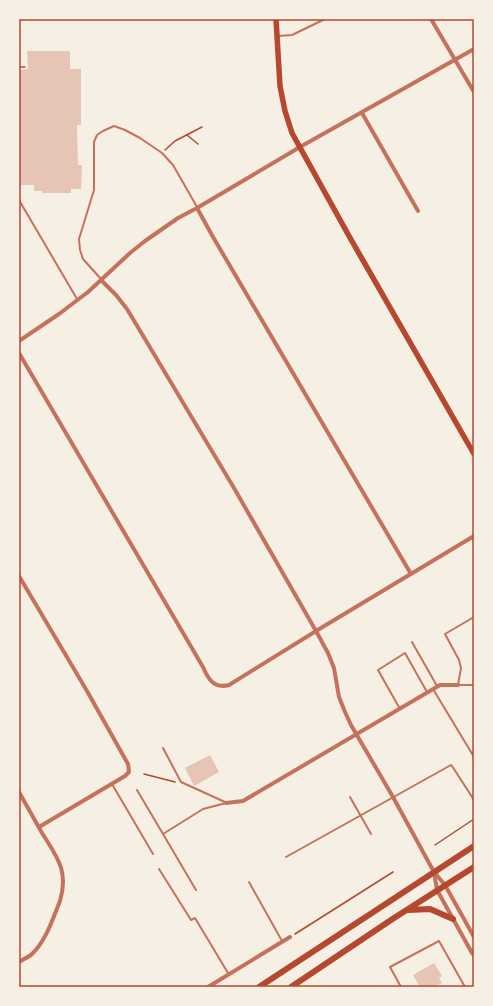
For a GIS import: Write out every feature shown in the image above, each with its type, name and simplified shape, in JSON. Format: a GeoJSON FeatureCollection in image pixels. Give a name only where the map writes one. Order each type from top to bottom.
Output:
{"type":"FeatureCollection","features":[{"type":"Feature","properties":{"kind":"main road"},"geometry":{"type":"LineString","coordinates":[[276,19],[280,86],[285,111],[292,133],[349,236],[474,454]]}},
{"type":"Feature","properties":{"kind":"main road"},"geometry":{"type":"LineString","coordinates":[[259,987],[474,846]]}},
{"type":"Feature","properties":{"kind":"main road"},"geometry":{"type":"LineString","coordinates":[[294,986],[437,890],[474,867]]}},
{"type":"Feature","properties":{"kind":"main road"},"geometry":{"type":"LineString","coordinates":[[407,910],[430,909],[453,919]]}},
{"type":"Feature","properties":{"kind":"street"},"geometry":{"type":"LineString","coordinates":[[431,19],[474,92]]}},
{"type":"Feature","properties":{"kind":"street"},"geometry":{"type":"LineString","coordinates":[[19,341],[45,325],[78,300],[145,241],[178,218],[474,49]]}},
{"type":"Feature","properties":{"kind":"street"},"geometry":{"type":"LineString","coordinates":[[362,113],[418,212]]}},
{"type":"Feature","properties":{"kind":"street"},"geometry":{"type":"LineString","coordinates":[[197,208],[212,237],[411,574]]}},
{"type":"Feature","properties":{"kind":"street"},"geometry":{"type":"LineString","coordinates":[[101,280],[127,309],[234,488],[316,631],[334,668],[342,705],[356,734],[394,797],[434,872],[445,885],[474,937]]}},
{"type":"Feature","properties":{"kind":"street"},"geometry":{"type":"LineString","coordinates":[[19,352],[196,653],[208,677],[217,685],[228,685],[474,536]]}},
{"type":"Feature","properties":{"kind":"street"},"geometry":{"type":"LineString","coordinates":[[19,576],[128,764],[128,771],[125,776],[39,826]]}},
{"type":"Feature","properties":{"kind":"street"},"geometry":{"type":"LineString","coordinates":[[226,803],[243,801],[440,685],[458,685]]}},
{"type":"Feature","properties":{"kind":"street"},"geometry":{"type":"LineString","coordinates":[[19,792],[59,861],[63,874],[63,888],[60,901],[43,941],[31,955],[19,962]]}},
{"type":"Feature","properties":{"kind":"street"},"geometry":{"type":"LineString","coordinates":[[434,872],[437,890],[474,955]]}},
{"type":"Feature","properties":{"kind":"street"},"geometry":{"type":"LineString","coordinates":[[208,987],[290,937]]}},
{"type":"Feature","properties":{"kind":"lane"},"geometry":{"type":"LineString","coordinates":[[278,36],[292,35],[325,19]]}},
{"type":"Feature","properties":{"kind":"lane"},"geometry":{"type":"LineString","coordinates":[[101,280],[83,258],[80,250],[79,239],[94,190],[94,142],[97,135],[114,126],[140,138],[162,153],[173,165],[197,208]]}},
{"type":"Feature","properties":{"kind":"lane"},"geometry":{"type":"LineString","coordinates":[[19,200],[78,300]]}},
{"type":"Feature","properties":{"kind":"lane"},"geometry":{"type":"LineString","coordinates":[[474,617],[444,634],[459,660],[461,668],[458,685],[474,685]]}},
{"type":"Feature","properties":{"kind":"lane"},"geometry":{"type":"LineString","coordinates":[[412,642],[435,688],[474,757]]}},
{"type":"Feature","properties":{"kind":"lane"},"geometry":{"type":"LineString","coordinates":[[400,709],[378,670],[405,653],[427,693]]}},
{"type":"Feature","properties":{"kind":"lane"},"geometry":{"type":"LineString","coordinates":[[163,748],[181,782],[226,803]]}},
{"type":"Feature","properties":{"kind":"lane"},"geometry":{"type":"LineString","coordinates":[[286,857],[451,765],[474,800]]}},
{"type":"Feature","properties":{"kind":"lane"},"geometry":{"type":"LineString","coordinates":[[112,784],[153,854]]}},
{"type":"Feature","properties":{"kind":"lane"},"geometry":{"type":"LineString","coordinates":[[137,790],[196,890]]}},
{"type":"Feature","properties":{"kind":"lane"},"geometry":{"type":"LineString","coordinates":[[350,797],[370,834]]}},
{"type":"Feature","properties":{"kind":"lane"},"geometry":{"type":"LineString","coordinates":[[163,834],[203,808],[226,803]]}},
{"type":"Feature","properties":{"kind":"lane"},"geometry":{"type":"LineString","coordinates":[[159,869],[191,920],[195,918],[229,974]]}},
{"type":"Feature","properties":{"kind":"lane"},"geometry":{"type":"LineString","coordinates":[[249,882],[282,942]]}},
{"type":"Feature","properties":{"kind":"lane"},"geometry":{"type":"LineString","coordinates":[[401,987],[390,968],[439,941],[465,987]]}},
{"type":"Feature","properties":{"kind":"path"},"geometry":{"type":"LineString","coordinates":[[19,67],[26,68]]}},
{"type":"Feature","properties":{"kind":"path"},"geometry":{"type":"LineString","coordinates":[[162,153],[176,141],[202,127]]}},
{"type":"Feature","properties":{"kind":"path"},"geometry":{"type":"LineString","coordinates":[[187,135],[198,144]]}},
{"type":"Feature","properties":{"kind":"path"},"geometry":{"type":"LineString","coordinates":[[144,774],[174,782],[181,782]]}},
{"type":"Feature","properties":{"kind":"path"},"geometry":{"type":"LineString","coordinates":[[435,845],[474,819]]}},
{"type":"Feature","properties":{"kind":"path"},"geometry":{"type":"LineString","coordinates":[[290,937],[393,872]]}},
{"type":"Feature","properties":{"kind":"building"},"geometry":{"type":"Polygon","coordinates":[[[27,51],[70,51],[70,69],[81,69],[81,125],[77,125],[78,165],[82,165],[81,189],[71,189],[71,193],[42,193],[42,191],[34,191],[34,185],[19,185],[19,70],[28,69],[27,51]]]}},
{"type":"Feature","properties":{"kind":"building"},"geometry":{"type":"Polygon","coordinates":[[[210,755],[219,772],[194,786],[185,768],[210,755]]]}},
{"type":"Feature","properties":{"kind":"building"},"geometry":{"type":"Polygon","coordinates":[[[434,963],[442,976],[439,978],[442,983],[435,987],[420,987],[413,975],[434,963]]]}}]}
